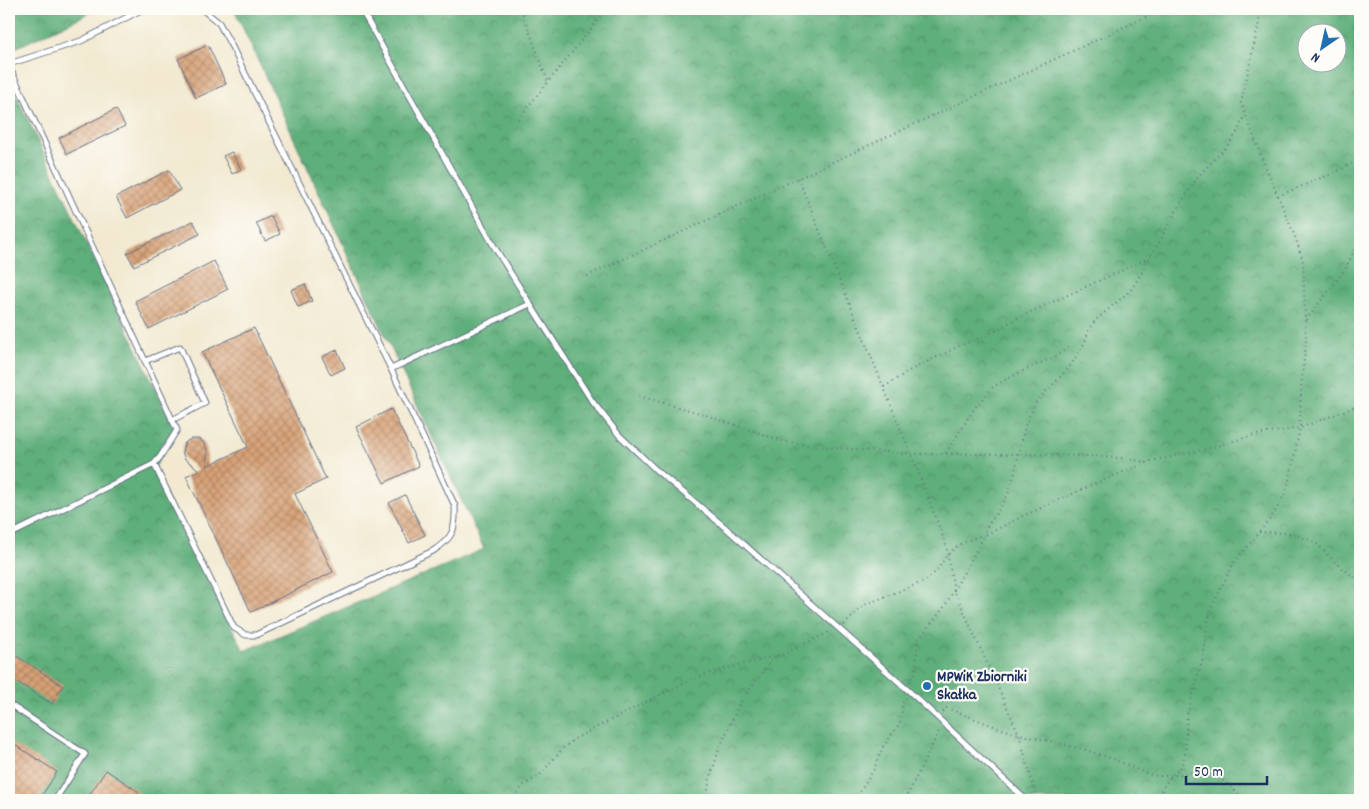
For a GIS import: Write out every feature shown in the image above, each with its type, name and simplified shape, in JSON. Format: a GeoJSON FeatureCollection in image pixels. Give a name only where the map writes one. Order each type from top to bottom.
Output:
{"type":"FeatureCollection","features":[{"type":"Feature","properties":{"kind":"lane"},"geometry":{"type":"LineString","coordinates":[[9,535],[154,464],[177,430],[9,65],[81,40],[143,9]]}},
{"type":"Feature","properties":{"kind":"lane"},"geometry":{"type":"LineString","coordinates":[[154,464],[234,628],[246,635],[256,635],[433,551],[446,542],[453,532],[456,518],[456,506],[391,369],[232,47],[219,23],[202,9]]}},
{"type":"Feature","properties":{"kind":"lane"},"geometry":{"type":"LineString","coordinates":[[361,9],[495,248],[592,401],[618,435],[905,687],[1026,800]]}},
{"type":"Feature","properties":{"kind":"lane"},"geometry":{"type":"LineString","coordinates":[[391,369],[530,304]]}},
{"type":"Feature","properties":{"kind":"lane"},"geometry":{"type":"LineString","coordinates":[[145,361],[180,347],[205,403],[172,420]]}},
{"type":"Feature","properties":{"kind":"lane"},"geometry":{"type":"LineString","coordinates":[[9,704],[85,754],[55,800]]}},
{"type":"Feature","properties":{"kind":"path"},"geometry":{"type":"LineString","coordinates":[[521,9],[548,82]]}},
{"type":"Feature","properties":{"kind":"path"},"geometry":{"type":"LineString","coordinates":[[518,118],[607,9]]}},
{"type":"Feature","properties":{"kind":"path"},"geometry":{"type":"LineString","coordinates":[[587,276],[1163,9]]}},
{"type":"Feature","properties":{"kind":"path"},"geometry":{"type":"LineString","coordinates":[[1157,800],[1171,776],[1181,766],[1185,755],[1187,715],[1200,670],[1211,609],[1233,564],[1270,519],[1286,491],[1300,428],[1301,388],[1306,342],[1303,262],[1296,239],[1241,104],[1262,9]]}},
{"type":"Feature","properties":{"kind":"path"},"geometry":{"type":"LineString","coordinates":[[905,687],[915,673],[918,640],[945,606],[986,535],[986,528],[1008,494],[1026,422],[1036,402],[1069,368],[1085,342],[1089,328],[1130,290],[1179,206],[1201,174],[1230,143],[1245,115]]}},
{"type":"Feature","properties":{"kind":"path"},"geometry":{"type":"LineString","coordinates":[[1278,196],[1338,171],[1360,159]]}},
{"type":"Feature","properties":{"kind":"path"},"geometry":{"type":"LineString","coordinates":[[798,178],[884,387],[946,545],[954,590],[1019,734],[1037,800]]}},
{"type":"Feature","properties":{"kind":"path"},"geometry":{"type":"LineString","coordinates":[[1306,320],[1344,271],[1360,240]]}},
{"type":"Feature","properties":{"kind":"path"},"geometry":{"type":"LineString","coordinates":[[884,387],[909,371],[959,346],[994,332],[1015,320],[1149,258]]}},
{"type":"Feature","properties":{"kind":"path"},"geometry":{"type":"LineString","coordinates":[[946,453],[984,395],[1005,380],[1051,359],[1071,346]]}},
{"type":"Feature","properties":{"kind":"path"},"geometry":{"type":"LineString","coordinates":[[639,396],[704,414],[786,442],[814,446],[911,454],[1086,456],[1148,462]]}},
{"type":"Feature","properties":{"kind":"path"},"geometry":{"type":"LineString","coordinates":[[514,797],[524,785],[540,775],[563,748],[576,738],[695,678],[784,654],[826,633],[840,629],[864,606],[925,581],[964,542],[986,535],[1100,481],[1148,462],[1202,450],[1254,435],[1300,428],[1360,405]]}},
{"type":"Feature","properties":{"kind":"path"},"geometry":{"type":"LineString","coordinates":[[1259,532],[1290,533],[1315,542],[1336,563],[1360,581]]}},
{"type":"Feature","properties":{"kind":"path"},"geometry":{"type":"LineString","coordinates":[[706,800],[718,752],[740,702],[774,656]]}},
{"type":"Feature","properties":{"kind":"path"},"geometry":{"type":"LineString","coordinates":[[855,800],[873,771],[882,747],[900,723],[903,702],[910,692]]}},
{"type":"Feature","properties":{"kind":"path"},"geometry":{"type":"LineString","coordinates":[[938,718],[946,708],[972,716],[996,727],[1110,758],[1155,776],[1171,776],[1197,771],[1213,775],[1241,797],[1248,800]]}},
{"type":"Feature","properties":{"kind":"path"},"geometry":{"type":"LineString","coordinates":[[906,800],[937,733],[944,723]]}},
{"type":"Feature","properties":{"kind":"green space"},"geometry":{"type":"Polygon","coordinates":[[[9,9],[98,9],[9,51],[9,9]]]}},
{"type":"Feature","properties":{"kind":"green space"},"geometry":{"type":"Polygon","coordinates":[[[234,9],[1360,9],[1360,800],[9,800],[9,80],[174,427],[153,472],[244,651],[484,549],[234,9]]]}},
{"type":"Feature","properties":{"kind":"building"},"geometry":{"type":"Polygon","coordinates":[[[208,45],[226,84],[196,98],[178,59],[208,45]]]}},
{"type":"Feature","properties":{"kind":"building"},"geometry":{"type":"Polygon","coordinates":[[[116,109],[125,126],[67,154],[59,138],[116,109]]]}},
{"type":"Feature","properties":{"kind":"building"},"geometry":{"type":"Polygon","coordinates":[[[232,152],[241,169],[232,174],[223,156],[232,152]]]}},
{"type":"Feature","properties":{"kind":"building"},"geometry":{"type":"Polygon","coordinates":[[[169,170],[180,190],[127,218],[116,197],[169,170]]]}},
{"type":"Feature","properties":{"kind":"building"},"geometry":{"type":"Polygon","coordinates":[[[271,216],[280,234],[265,241],[256,223],[271,216]]]}},
{"type":"Feature","properties":{"kind":"building"},"geometry":{"type":"Polygon","coordinates":[[[193,221],[200,234],[134,266],[127,253],[193,221]]]}},
{"type":"Feature","properties":{"kind":"building"},"geometry":{"type":"Polygon","coordinates":[[[214,261],[228,289],[149,329],[135,301],[214,261]]]}},
{"type":"Feature","properties":{"kind":"building"},"geometry":{"type":"Polygon","coordinates":[[[305,284],[312,301],[298,307],[291,290],[305,284]]]}},
{"type":"Feature","properties":{"kind":"building"},"geometry":{"type":"Polygon","coordinates":[[[254,328],[326,479],[295,494],[333,572],[251,612],[186,476],[199,470],[185,459],[182,452],[187,441],[199,439],[207,449],[207,466],[248,447],[202,352],[254,328]]]}},
{"type":"Feature","properties":{"kind":"building"},"geometry":{"type":"Polygon","coordinates":[[[337,350],[345,368],[331,375],[322,357],[337,350]]]}},
{"type":"Feature","properties":{"kind":"building"},"geometry":{"type":"Polygon","coordinates":[[[391,409],[419,466],[384,483],[356,427],[391,409]]]}},
{"type":"Feature","properties":{"kind":"building"},"geometry":{"type":"Polygon","coordinates":[[[405,495],[425,535],[409,543],[389,503],[405,495]]]}},
{"type":"Feature","properties":{"kind":"building"},"geometry":{"type":"Polygon","coordinates":[[[9,651],[63,686],[52,704],[9,677],[9,651]]]}},
{"type":"Feature","properties":{"kind":"building"},"geometry":{"type":"Polygon","coordinates":[[[9,741],[57,772],[39,800],[9,800],[9,741]]]}},
{"type":"Feature","properties":{"kind":"building"},"geometry":{"type":"Polygon","coordinates":[[[106,770],[139,792],[134,800],[86,800],[106,770]]]}},
{"type":"Feature","properties":{"kind":"place","name":"MPWiK Zbiorniki Skałka"},"geometry":{"type":"Point","coordinates":[927,686]}}]}
